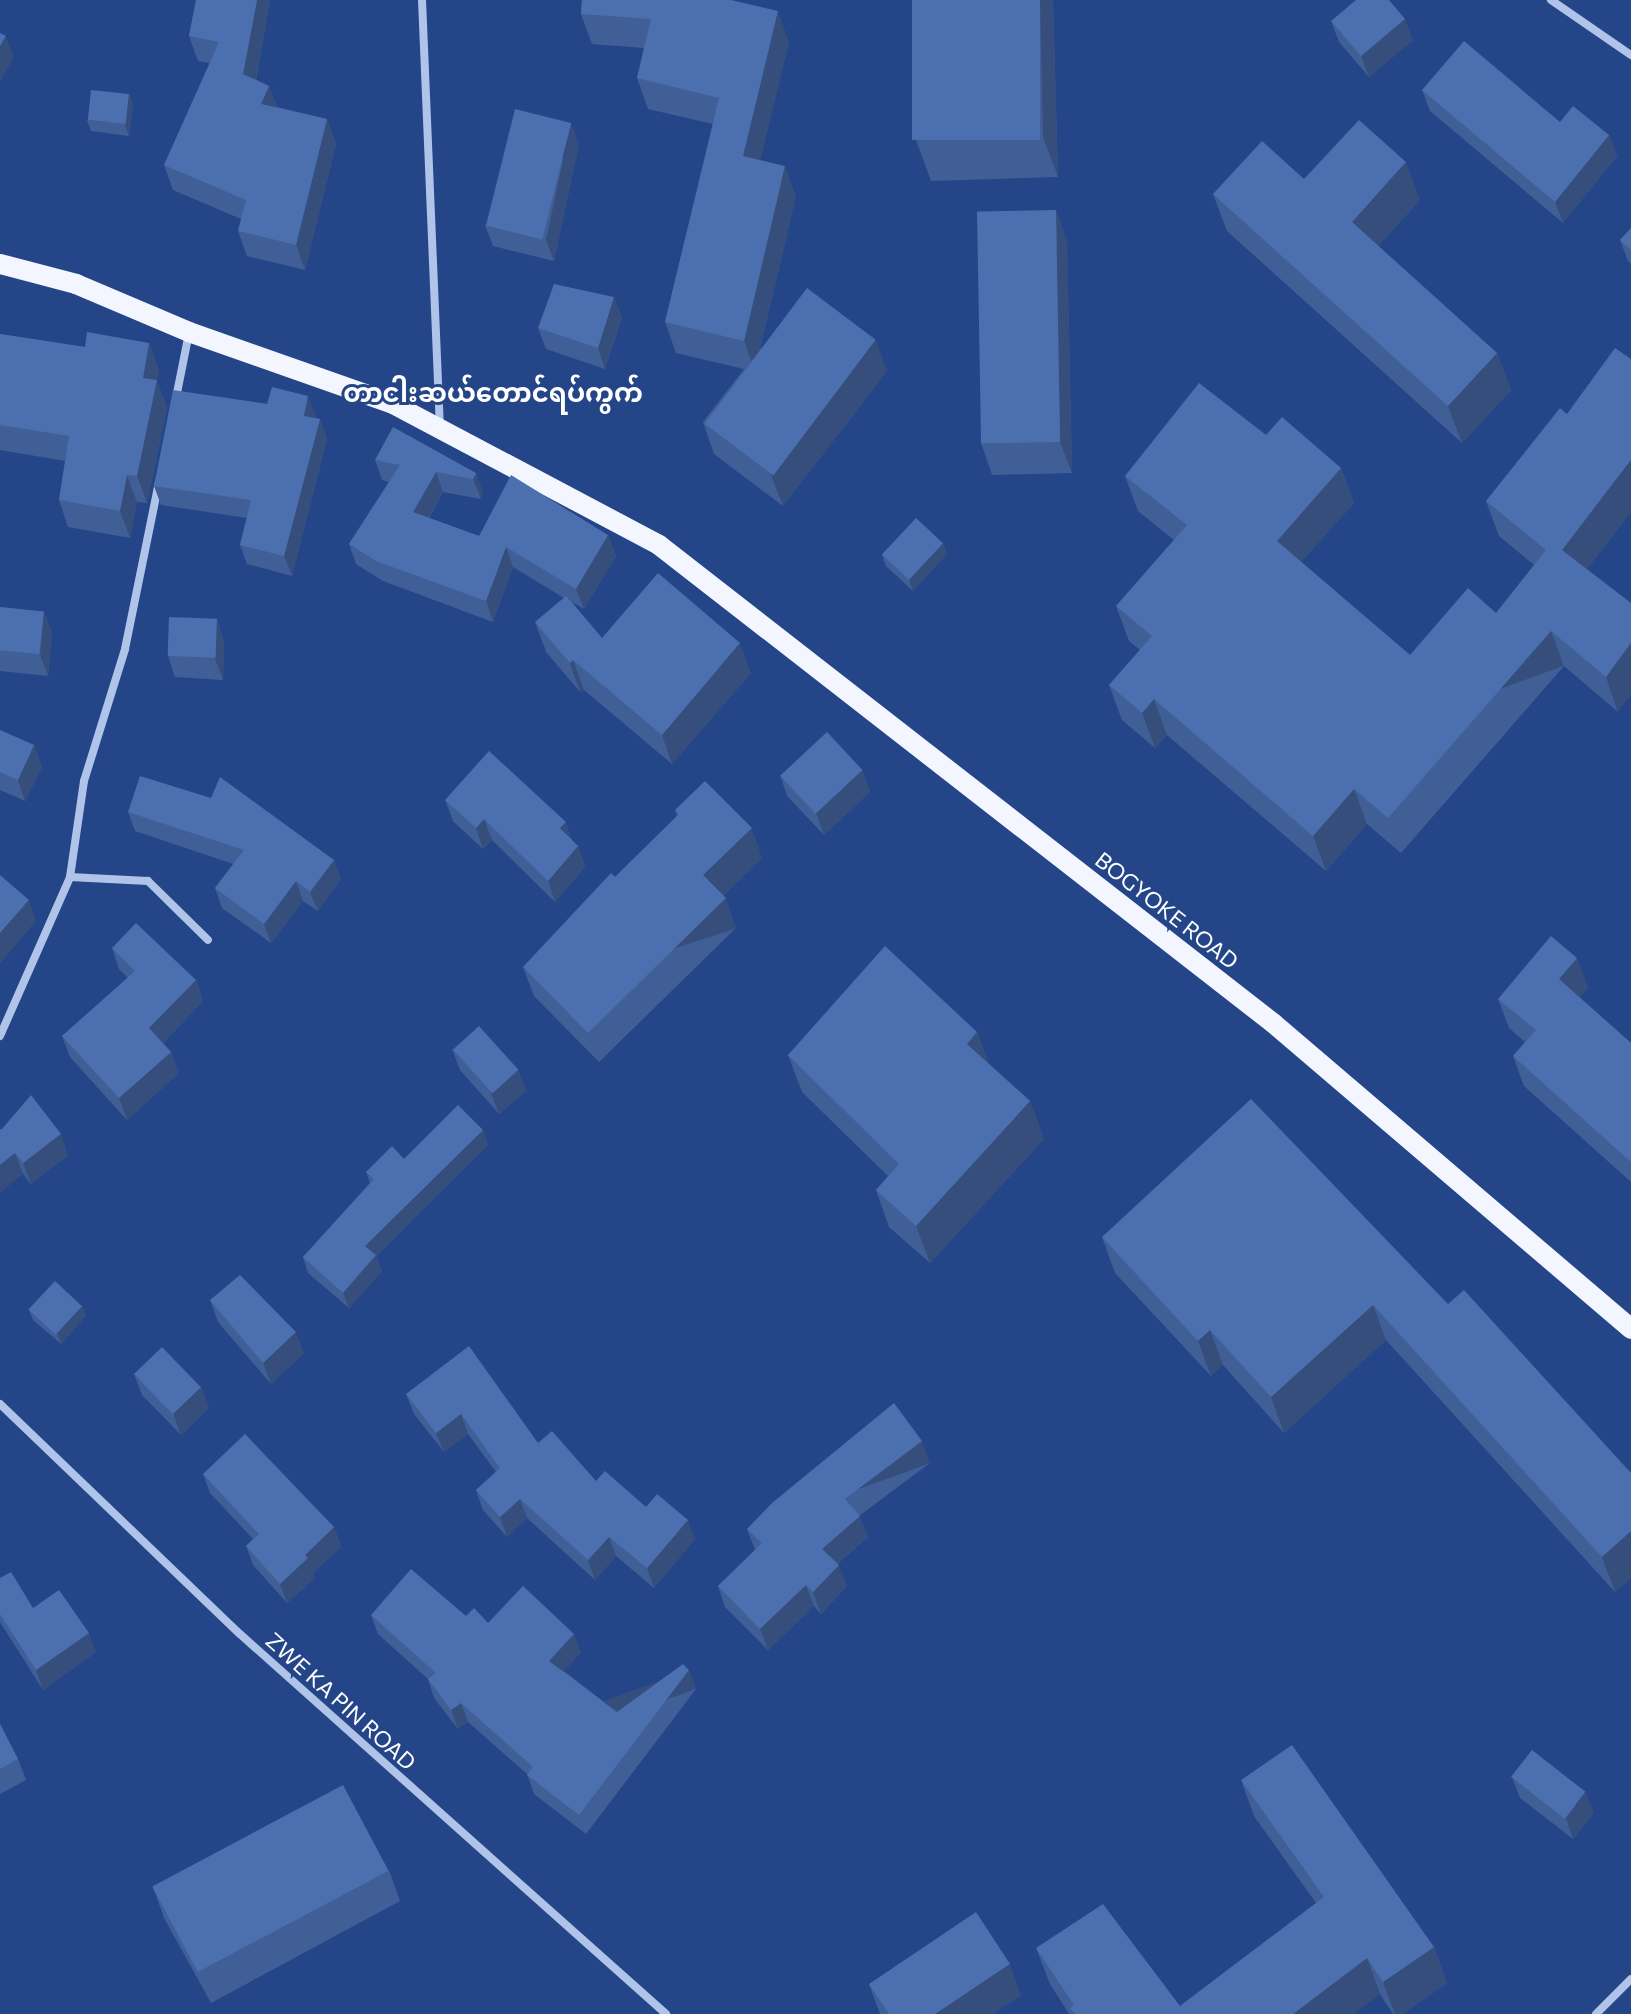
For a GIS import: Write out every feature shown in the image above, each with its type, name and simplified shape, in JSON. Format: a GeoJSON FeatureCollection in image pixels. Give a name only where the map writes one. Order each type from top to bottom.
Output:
{"type":"FeatureCollection","features":[{"type":"Feature","properties":{"kind":"main road","name":"BOGYOKE ROAD"},"geometry":{"type":"LineString","coordinates":[[0,264],[76,284],[189,332],[393,404],[659,545],[1273,1023],[1631,1329]]}},
{"type":"Feature","properties":{"kind":"street"},"geometry":{"type":"LineString","coordinates":[[422,0],[440,428]]}},
{"type":"Feature","properties":{"kind":"street"},"geometry":{"type":"LineString","coordinates":[[1551,0],[1631,55]]}},
{"type":"Feature","properties":{"kind":"street"},"geometry":{"type":"LineString","coordinates":[[174,407],[189,332]]}},
{"type":"Feature","properties":{"kind":"street"},"geometry":{"type":"LineString","coordinates":[[0,1036],[70,877],[84,781],[125,649],[162,468]]}},
{"type":"Feature","properties":{"kind":"street"},"geometry":{"type":"LineString","coordinates":[[70,877],[148,881],[208,940]]}},
{"type":"Feature","properties":{"kind":"street","name":"ZWE KA PIN ROAD"},"geometry":{"type":"LineString","coordinates":[[0,1404],[240,1634],[666,2014]]}},
{"type":"Feature","properties":{"kind":"street"},"geometry":{"type":"LineString","coordinates":[[1596,2014],[1631,1979]]}},
{"type":"Feature","properties":{"kind":"building"},"geometry":{"type":"Polygon","coordinates":[[[196,0],[257,0],[243,74],[269,86],[261,104],[327,119],[296,245],[238,231],[246,200],[164,165],[219,42],[189,36],[196,0]]]}},
{"type":"Feature","properties":{"kind":"building"},"geometry":{"type":"Polygon","coordinates":[[[582,0],[731,0],[778,11],[743,156],[785,166],[744,341],[665,322],[719,98],[637,78],[651,19],[581,14],[582,0]]]}},
{"type":"Feature","properties":{"kind":"building"},"geometry":{"type":"Polygon","coordinates":[[[912,0],[1040,0],[1040,140],[912,140],[912,0]]]}},
{"type":"Feature","properties":{"kind":"building"},"geometry":{"type":"Polygon","coordinates":[[[1356,0],[1389,0],[1405,19],[1361,56],[1331,21],[1356,0]]]}},
{"type":"Feature","properties":{"kind":"building"},"geometry":{"type":"Polygon","coordinates":[[[1464,41],[1560,122],[1573,106],[1609,135],[1555,202],[1422,90],[1464,41]]]}},
{"type":"Feature","properties":{"kind":"building"},"geometry":{"type":"Polygon","coordinates":[[[91,90],[129,94],[126,124],[88,120],[91,90]]]}},
{"type":"Feature","properties":{"kind":"building"},"geometry":{"type":"Polygon","coordinates":[[[515,109],[571,123],[542,239],[486,225],[515,109]]]}},
{"type":"Feature","properties":{"kind":"building"},"geometry":{"type":"Polygon","coordinates":[[[1359,120],[1406,162],[1352,222],[1497,353],[1448,406],[1213,194],[1262,141],[1304,179],[1359,120]]]}},
{"type":"Feature","properties":{"kind":"building"},"geometry":{"type":"Polygon","coordinates":[[[1056,210],[1060,442],[981,443],[977,211],[1056,210]]]}},
{"type":"Feature","properties":{"kind":"building"},"geometry":{"type":"Polygon","coordinates":[[[1631,228],[1631,250],[1620,240],[1631,228]]]}},
{"type":"Feature","properties":{"kind":"building"},"geometry":{"type":"Polygon","coordinates":[[[554,284],[614,297],[598,348],[538,328],[554,284]]]}},
{"type":"Feature","properties":{"kind":"building"},"geometry":{"type":"Polygon","coordinates":[[[807,288],[876,340],[773,476],[705,424],[807,288]]]}},
{"type":"Feature","properties":{"kind":"building"},"geometry":{"type":"Polygon","coordinates":[[[87,332],[149,343],[143,378],[157,380],[137,476],[127,475],[120,511],[59,500],[69,436],[0,425],[0,334],[85,347],[87,332]]]}},
{"type":"Feature","properties":{"kind":"building"},"geometry":{"type":"Polygon","coordinates":[[[1615,348],[1631,359],[1631,460],[1562,550],[1631,603],[1631,643],[1606,677],[1551,631],[1388,818],[1354,789],[1313,836],[1154,699],[1142,713],[1109,685],[1152,636],[1116,606],[1187,525],[1125,476],[1199,383],[1266,435],[1282,417],[1341,468],[1277,541],[1410,655],[1468,588],[1496,613],[1546,550],[1486,501],[1560,408],[1567,414],[1615,348]]]}},
{"type":"Feature","properties":{"kind":"building"},"geometry":{"type":"Polygon","coordinates":[[[272,387],[308,396],[304,416],[320,419],[284,556],[240,545],[251,500],[154,486],[173,390],[267,404],[272,387]]]}},
{"type":"Feature","properties":{"kind":"building"},"geometry":{"type":"Polygon","coordinates":[[[393,427],[476,473],[473,479],[436,472],[413,512],[479,536],[511,475],[608,535],[576,589],[506,547],[486,601],[376,561],[349,544],[400,465],[375,460],[393,427]]]}},
{"type":"Feature","properties":{"kind":"building"},"geometry":{"type":"Polygon","coordinates":[[[916,518],[943,543],[909,580],[882,555],[916,518]]]}},
{"type":"Feature","properties":{"kind":"building"},"geometry":{"type":"Polygon","coordinates":[[[658,573],[740,643],[662,735],[573,660],[570,663],[535,622],[566,596],[602,638],[658,573]]]}},
{"type":"Feature","properties":{"kind":"building"},"geometry":{"type":"Polygon","coordinates":[[[0,607],[44,612],[39,654],[0,650],[0,607]]]}},
{"type":"Feature","properties":{"kind":"building"},"geometry":{"type":"Polygon","coordinates":[[[169,617],[217,619],[216,658],[168,656],[169,617]]]}},
{"type":"Feature","properties":{"kind":"building"},"geometry":{"type":"Polygon","coordinates":[[[0,730],[34,745],[18,780],[0,772],[0,730]]]}},
{"type":"Feature","properties":{"kind":"building"},"geometry":{"type":"Polygon","coordinates":[[[827,732],[862,770],[816,814],[780,776],[827,732]]]}},
{"type":"Feature","properties":{"kind":"building"},"geometry":{"type":"Polygon","coordinates":[[[489,751],[566,822],[560,828],[578,846],[548,881],[484,819],[476,828],[445,800],[489,751]]]}},
{"type":"Feature","properties":{"kind":"building"},"geometry":{"type":"Polygon","coordinates":[[[140,776],[211,798],[220,777],[334,860],[310,892],[296,881],[264,924],[215,888],[244,850],[128,812],[140,776]]]}},
{"type":"Feature","properties":{"kind":"building"},"geometry":{"type":"Polygon","coordinates":[[[705,781],[752,828],[703,875],[726,898],[588,1033],[523,967],[611,873],[615,877],[679,814],[675,810],[705,781]]]}},
{"type":"Feature","properties":{"kind":"building"},"geometry":{"type":"Polygon","coordinates":[[[0,875],[29,900],[0,933],[0,875]]]}},
{"type":"Feature","properties":{"kind":"building"},"geometry":{"type":"Polygon","coordinates":[[[136,923],[196,980],[149,1028],[171,1052],[119,1098],[62,1036],[135,971],[112,948],[136,923]]]}},
{"type":"Feature","properties":{"kind":"building"},"geometry":{"type":"Polygon","coordinates":[[[1551,936],[1577,958],[1559,979],[1631,1043],[1631,1162],[1513,1056],[1536,1030],[1498,999],[1551,936]]]}},
{"type":"Feature","properties":{"kind":"building"},"geometry":{"type":"Polygon","coordinates":[[[885,946],[977,1032],[967,1044],[1030,1101],[916,1226],[876,1190],[899,1164],[788,1055],[885,946]]]}},
{"type":"Feature","properties":{"kind":"building"},"geometry":{"type":"Polygon","coordinates":[[[479,1026],[518,1070],[492,1093],[453,1049],[479,1026]]]}},
{"type":"Feature","properties":{"kind":"building"},"geometry":{"type":"Polygon","coordinates":[[[31,1095],[61,1134],[23,1163],[15,1153],[0,1165],[0,1129],[31,1095]]]}},
{"type":"Feature","properties":{"kind":"building"},"geometry":{"type":"Polygon","coordinates":[[[1251,1099],[1448,1304],[1464,1290],[1631,1473],[1631,1531],[1602,1557],[1373,1305],[1271,1397],[1210,1330],[1198,1341],[1102,1237],[1251,1099]]]}},
{"type":"Feature","properties":{"kind":"building"},"geometry":{"type":"Polygon","coordinates":[[[458,1105],[483,1130],[365,1246],[376,1255],[343,1293],[303,1257],[374,1179],[366,1172],[392,1146],[404,1159],[458,1105]]]}},
{"type":"Feature","properties":{"kind":"building"},"geometry":{"type":"Polygon","coordinates":[[[240,1275],[296,1332],[263,1363],[210,1300],[240,1275]]]}},
{"type":"Feature","properties":{"kind":"building"},"geometry":{"type":"Polygon","coordinates":[[[55,1281],[82,1306],[55,1335],[28,1310],[55,1281]]]}},
{"type":"Feature","properties":{"kind":"building"},"geometry":{"type":"Polygon","coordinates":[[[469,1346],[538,1443],[552,1431],[596,1481],[605,1471],[646,1507],[657,1494],[688,1520],[647,1568],[609,1537],[588,1560],[520,1499],[500,1517],[476,1490],[500,1468],[461,1414],[436,1433],[406,1394],[469,1346]]]}},
{"type":"Feature","properties":{"kind":"building"},"geometry":{"type":"Polygon","coordinates":[[[162,1347],[201,1387],[173,1414],[134,1374],[162,1347]]]}},
{"type":"Feature","properties":{"kind":"building"},"geometry":{"type":"Polygon","coordinates":[[[894,1403],[922,1441],[845,1499],[860,1516],[822,1549],[839,1565],[813,1592],[806,1585],[760,1629],[718,1586],[762,1543],[747,1529],[772,1503],[894,1403]]]}},
{"type":"Feature","properties":{"kind":"building"},"geometry":{"type":"Polygon","coordinates":[[[245,1434],[334,1527],[305,1555],[308,1558],[280,1584],[246,1546],[259,1534],[203,1474],[245,1434]]]}},
{"type":"Feature","properties":{"kind":"building"},"geometry":{"type":"Polygon","coordinates":[[[411,1569],[466,1616],[474,1608],[488,1623],[523,1586],[574,1634],[549,1661],[617,1712],[683,1664],[689,1670],[579,1815],[527,1775],[533,1767],[461,1703],[451,1710],[428,1679],[436,1673],[371,1615],[411,1569]]]}},
{"type":"Feature","properties":{"kind":"building"},"geometry":{"type":"Polygon","coordinates":[[[11,1572],[33,1608],[59,1590],[89,1633],[36,1670],[0,1614],[0,1578],[11,1572]]]}},
{"type":"Feature","properties":{"kind":"building"},"geometry":{"type":"Polygon","coordinates":[[[0,1724],[18,1759],[0,1769],[0,1724]]]}},
{"type":"Feature","properties":{"kind":"building"},"geometry":{"type":"Polygon","coordinates":[[[1292,1745],[1434,1947],[1383,1982],[1367,1958],[1293,2014],[1075,2014],[1070,2008],[1074,2005],[1036,1948],[1103,1904],[1180,2006],[1324,1897],[1241,1780],[1292,1745]]]}},
{"type":"Feature","properties":{"kind":"building"},"geometry":{"type":"Polygon","coordinates":[[[1532,1750],[1586,1792],[1565,1819],[1511,1777],[1532,1750]]]}},
{"type":"Feature","properties":{"kind":"building"},"geometry":{"type":"Polygon","coordinates":[[[343,1785],[389,1871],[198,1972],[152,1886],[343,1785]]]}},
{"type":"Feature","properties":{"kind":"building"},"geometry":{"type":"Polygon","coordinates":[[[976,1912],[1010,1964],[935,2014],[889,2014],[869,1984],[976,1912]]]}},
{"type":"Feature","properties":{"kind":"district","name":"တာငါးဆယ်တောင်ရပ်ကွက်"},"geometry":{"type":"Point","coordinates":[493,392]}}]}
